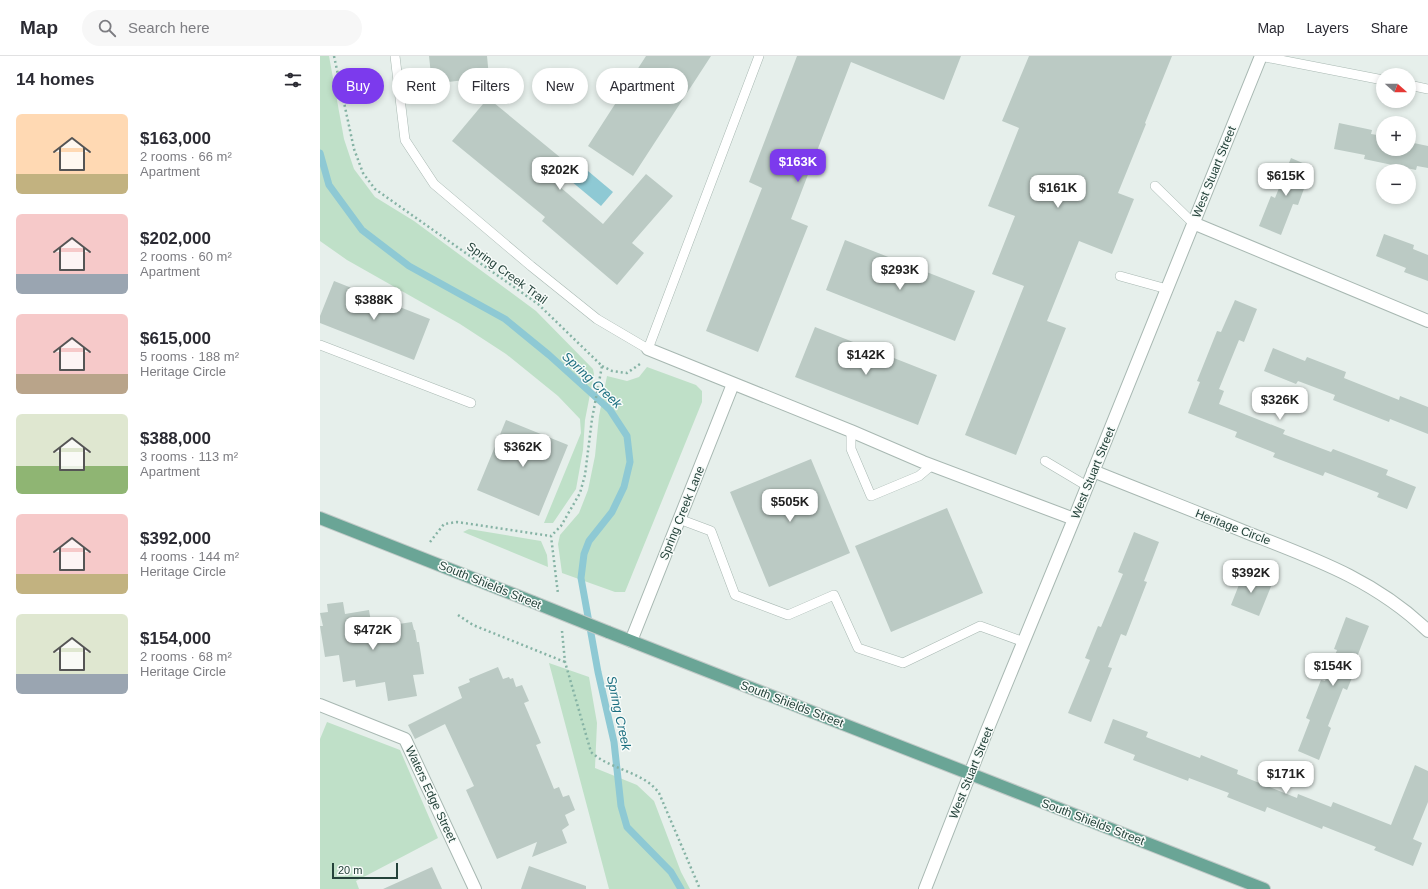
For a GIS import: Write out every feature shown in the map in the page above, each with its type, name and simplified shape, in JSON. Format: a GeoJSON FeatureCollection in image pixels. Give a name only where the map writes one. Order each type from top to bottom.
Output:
{"type":"FeatureCollection","features":[{"type":"Feature","properties":{"kind":"main road","name":"South Shields Street"},"geometry":{"type":"LineString","coordinates":[[320,518],[1264,889]]}},
{"type":"Feature","properties":{"kind":"street","name":"West Stuart Street"},"geometry":{"type":"LineString","coordinates":[[925,889],[1260,56]]}},
{"type":"Feature","properties":{"kind":"street"},"geometry":{"type":"LineString","coordinates":[[1193,223],[1428,320]]}},
{"type":"Feature","properties":{"kind":"street"},"geometry":{"type":"LineString","coordinates":[[648,349],[932,465],[1074,520]]}},
{"type":"Feature","properties":{"kind":"street","name":"Spring Creek Lane"},"geometry":{"type":"LineString","coordinates":[[631,641],[733,384]]}},
{"type":"Feature","properties":{"kind":"street","name":"Heritage Circle"},"geometry":{"type":"LineString","coordinates":[[1094,471],[1165,501],[1329,565],[1356,578],[1384,596],[1415,619],[1428,631]]}},
{"type":"Feature","properties":{"kind":"street","name":"Waters Edge Street"},"geometry":{"type":"LineString","coordinates":[[320,705],[405,739],[475,889]]}},
{"type":"Feature","properties":{"kind":"lane"},"geometry":{"type":"LineString","coordinates":[[395,56],[405,140],[434,184],[531,266],[597,319],[648,349],[759,56]]}},
{"type":"Feature","properties":{"kind":"lane"},"geometry":{"type":"LineString","coordinates":[[1260,56],[1376,79]]}},
{"type":"Feature","properties":{"kind":"lane"},"geometry":{"type":"LineString","coordinates":[[1416,86],[1428,89]]}},
{"type":"Feature","properties":{"kind":"lane"},"geometry":{"type":"LineString","coordinates":[[1155,186],[1193,223]]}},
{"type":"Feature","properties":{"kind":"lane"},"geometry":{"type":"LineString","coordinates":[[1120,276],[1167,289]]}},
{"type":"Feature","properties":{"kind":"lane"},"geometry":{"type":"LineString","coordinates":[[320,345],[470,403]]}},
{"type":"Feature","properties":{"kind":"lane"},"geometry":{"type":"LineString","coordinates":[[851,431],[852,449],[871,496],[919,476],[932,465]]}},
{"type":"Feature","properties":{"kind":"lane"},"geometry":{"type":"LineString","coordinates":[[1045,461],[1087,486]]}},
{"type":"Feature","properties":{"kind":"lane"},"geometry":{"type":"LineString","coordinates":[[679,519],[711,531],[735,595],[788,615],[834,595],[858,648],[903,663],[980,626],[1024,642]]}},
{"type":"Feature","properties":{"kind":"path","name":"Spring Creek Trail"},"geometry":{"type":"LineString","coordinates":[[334,56],[354,149],[363,173],[375,188],[538,304],[602,366]]}},
{"type":"Feature","properties":{"kind":"path"},"geometry":{"type":"LineString","coordinates":[[551,536],[561,526],[580,493],[585,475],[592,419],[602,366],[612,371],[627,373],[639,365],[648,349]]}},
{"type":"Feature","properties":{"kind":"path"},"geometry":{"type":"LineString","coordinates":[[442,527],[444,524],[457,522],[551,536]]}},
{"type":"Feature","properties":{"kind":"path"},"geometry":{"type":"LineString","coordinates":[[551,536],[555,567]]}},
{"type":"Feature","properties":{"kind":"path"},"geometry":{"type":"LineString","coordinates":[[458,615],[473,625],[565,662],[591,752],[597,757],[637,776],[654,786],[700,889]]}},
{"type":"Feature","properties":{"kind":"green space"},"geometry":{"type":"Polygon","coordinates":[[[320,56],[329,56],[332,73],[332,104],[338,104],[344,139],[354,169],[375,197],[414,221],[536,311],[593,369],[594,374],[585,420],[583,450],[576,489],[553,523],[544,523],[581,433],[580,419],[558,396],[506,354],[460,324],[347,260],[320,241],[320,56]]]}},
{"type":"Feature","properties":{"kind":"green space"},"geometry":{"type":"Polygon","coordinates":[[[647,367],[696,385],[702,391],[702,402],[625,592],[615,592],[562,573],[558,544],[560,535],[579,513],[588,490],[595,456],[599,416],[607,376],[627,381],[639,377],[647,367]]]}},
{"type":"Feature","properties":{"kind":"green space"},"geometry":{"type":"Polygon","coordinates":[[[469,529],[541,541],[547,555],[548,567],[463,532],[469,529]]]}},
{"type":"Feature","properties":{"kind":"green space"},"geometry":{"type":"Polygon","coordinates":[[[549,663],[589,677],[597,723],[595,768],[637,785],[654,801],[681,872],[690,889],[609,889],[549,663]]]}},
{"type":"Feature","properties":{"kind":"green space"},"geometry":{"type":"Polygon","coordinates":[[[327,722],[400,750],[438,838],[356,881],[359,889],[320,889],[320,739],[327,722]]]}},
{"type":"Feature","properties":{"kind":"water"},"geometry":{"type":"Polygon","coordinates":[[[582,166],[613,192],[601,206],[571,181],[582,166]]]}},
{"type":"Feature","properties":{"kind":"building"},"geometry":{"type":"Polygon","coordinates":[[[429,56],[487,56],[488,68],[458,68],[458,81],[450,82],[450,68],[430,68],[429,56]]]}},
{"type":"Feature","properties":{"kind":"building"},"geometry":{"type":"Polygon","coordinates":[[[646,56],[711,56],[688,91],[688,68],[638,68],[646,56]]]}},
{"type":"Feature","properties":{"kind":"building"},"geometry":{"type":"Polygon","coordinates":[[[797,56],[961,56],[944,100],[851,62],[791,219],[808,226],[758,352],[706,331],[762,188],[749,182],[797,56]]]}},
{"type":"Feature","properties":{"kind":"building"},"geometry":{"type":"Polygon","coordinates":[[[1029,56],[1172,56],[1118,193],[1134,199],[1112,254],[1079,241],[1047,321],[1066,328],[1016,455],[965,435],[1024,286],[992,274],[1015,216],[988,206],[1019,128],[1002,121],[1029,56]]]}},
{"type":"Feature","properties":{"kind":"building"},"geometry":{"type":"Polygon","coordinates":[[[483,104],[495,104],[567,163],[552,180],[603,224],[646,174],[673,196],[632,243],[644,253],[617,285],[542,221],[545,217],[452,141],[483,104]]]}},
{"type":"Feature","properties":{"kind":"building"},"geometry":{"type":"Polygon","coordinates":[[[615,104],[680,104],[633,176],[588,146],[615,104]]]}},
{"type":"Feature","properties":{"kind":"building"},"geometry":{"type":"Polygon","coordinates":[[[1339,123],[1372,130],[1371,134],[1376,135],[1376,156],[1416,156],[1416,143],[1428,146],[1428,168],[1417,166],[1416,170],[1416,164],[1388,164],[1364,159],[1365,155],[1334,149],[1339,123]]]}},
{"type":"Feature","properties":{"kind":"building"},"geometry":{"type":"Polygon","coordinates":[[[1291,158],[1312,167],[1298,205],[1293,204],[1281,235],[1259,226],[1271,196],[1275,198],[1291,158]]]}},
{"type":"Feature","properties":{"kind":"building"},"geometry":{"type":"Polygon","coordinates":[[[1384,234],[1414,245],[1413,249],[1428,255],[1428,281],[1404,272],[1406,268],[1376,256],[1384,234]]]}},
{"type":"Feature","properties":{"kind":"building"},"geometry":{"type":"Polygon","coordinates":[[[845,240],[975,291],[955,341],[826,290],[845,240]]]}},
{"type":"Feature","properties":{"kind":"building"},"geometry":{"type":"Polygon","coordinates":[[[334,281],[430,319],[414,360],[320,323],[320,316],[334,281]]]}},
{"type":"Feature","properties":{"kind":"building"},"geometry":{"type":"Polygon","coordinates":[[[1235,300],[1257,309],[1244,342],[1239,340],[1219,389],[1224,391],[1219,404],[1285,430],[1283,434],[1331,452],[1333,449],[1388,470],[1386,475],[1416,487],[1407,509],[1377,497],[1379,493],[1325,472],[1323,476],[1273,457],[1275,453],[1235,437],[1237,432],[1188,413],[1200,382],[1197,381],[1217,331],[1221,332],[1235,300]]]}},
{"type":"Feature","properties":{"kind":"building"},"geometry":{"type":"Polygon","coordinates":[[[815,327],[937,375],[918,425],[795,377],[815,327]]]}},
{"type":"Feature","properties":{"kind":"building"},"geometry":{"type":"Polygon","coordinates":[[[1273,348],[1305,361],[1307,357],[1346,372],[1344,378],[1399,400],[1400,396],[1428,407],[1428,434],[1390,419],[1389,422],[1333,400],[1335,395],[1298,381],[1296,384],[1264,371],[1273,348]]]}},
{"type":"Feature","properties":{"kind":"building"},"geometry":{"type":"Polygon","coordinates":[[[506,420],[568,445],[539,516],[477,490],[506,420]]]}},
{"type":"Feature","properties":{"kind":"building"},"geometry":{"type":"Polygon","coordinates":[[[811,459],[850,553],[769,587],[730,492],[811,459]]]}},
{"type":"Feature","properties":{"kind":"building"},"geometry":{"type":"Polygon","coordinates":[[[947,508],[983,593],[891,632],[855,546],[947,508]]]}},
{"type":"Feature","properties":{"kind":"building"},"geometry":{"type":"Polygon","coordinates":[[[1134,532],[1159,542],[1144,581],[1147,582],[1126,636],[1121,634],[1108,667],[1112,668],[1091,722],[1068,713],[1090,660],[1085,658],[1098,626],[1101,627],[1123,574],[1118,572],[1134,532]]]}},
{"type":"Feature","properties":{"kind":"building"},"geometry":{"type":"Polygon","coordinates":[[[1244,572],[1272,584],[1259,616],[1231,605],[1244,572]]]}},
{"type":"Feature","properties":{"kind":"building"},"geometry":{"type":"Polygon","coordinates":[[[343,602],[345,614],[369,610],[372,628],[412,622],[417,642],[419,642],[424,674],[413,675],[417,696],[388,701],[385,682],[356,687],[355,680],[343,682],[339,655],[325,657],[320,626],[323,626],[320,613],[328,612],[327,604],[343,602]]]}},
{"type":"Feature","properties":{"kind":"building"},"geometry":{"type":"Polygon","coordinates":[[[1346,617],[1369,626],[1357,657],[1360,658],[1347,690],[1343,688],[1328,726],[1331,728],[1319,760],[1298,751],[1310,720],[1306,718],[1321,680],[1325,681],[1337,650],[1334,649],[1346,617]]]}},
{"type":"Feature","properties":{"kind":"building"},"geometry":{"type":"Polygon","coordinates":[[[498,667],[503,679],[509,677],[510,679],[513,678],[516,687],[522,685],[529,701],[524,703],[541,743],[536,745],[554,789],[559,787],[563,797],[569,795],[575,810],[565,815],[569,825],[562,830],[567,843],[532,857],[537,842],[497,859],[466,790],[474,786],[445,724],[415,739],[408,725],[462,698],[458,687],[470,682],[469,679],[498,667]]]}},
{"type":"Feature","properties":{"kind":"building"},"geometry":{"type":"Polygon","coordinates":[[[1113,719],[1148,732],[1146,737],[1200,758],[1201,755],[1238,770],[1237,774],[1297,798],[1298,794],[1331,807],[1333,802],[1391,825],[1415,765],[1428,771],[1428,802],[1413,839],[1422,843],[1413,866],[1374,850],[1376,847],[1323,826],[1322,829],[1267,807],[1265,812],[1227,797],[1229,793],[1189,778],[1188,781],[1133,760],[1135,755],[1104,743],[1113,719]]]}},
{"type":"Feature","properties":{"kind":"building"},"geometry":{"type":"Polygon","coordinates":[[[529,866],[586,886],[586,889],[521,889],[529,866]]]}},
{"type":"Feature","properties":{"kind":"building"},"geometry":{"type":"Polygon","coordinates":[[[432,867],[442,889],[383,889],[432,867]]]}},
{"type":"Feature","properties":{"kind":"waterway","name":"Spring Creek"},"geometry":{"type":"LineString","coordinates":[[320,153],[329,185],[362,230],[409,266],[505,319],[549,355],[610,410],[627,436],[630,462],[624,487],[612,512],[589,541],[584,554],[581,578],[598,672],[614,742],[621,806],[627,827],[671,872],[681,889]]}}]}
